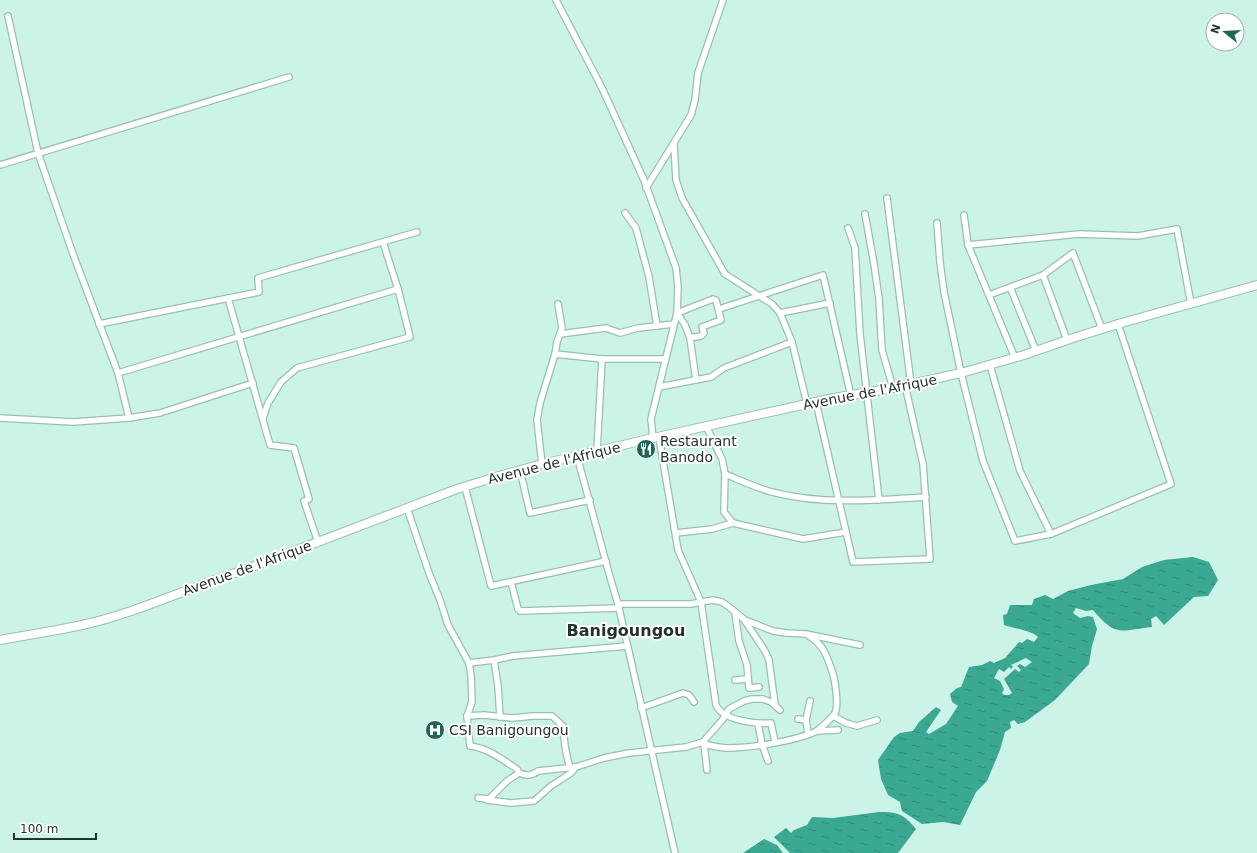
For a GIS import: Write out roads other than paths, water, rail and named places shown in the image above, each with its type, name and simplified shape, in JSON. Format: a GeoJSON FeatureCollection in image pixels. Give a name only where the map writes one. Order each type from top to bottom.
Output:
{"type":"FeatureCollection","features":[{"type":"Feature","properties":{"kind":"main road","name":"Avenue de l'Afrique"},"geometry":{"type":"LineString","coordinates":[[0,640],[82,625],[135,609],[465,487],[520,470],[706,426],[961,373],[1015,358],[1118,324],[1257,285]]}},
{"type":"Feature","properties":{"kind":"street"},"geometry":{"type":"LineString","coordinates":[[556,0],[602,88],[646,188],[676,268],[678,287],[677,313],[651,419],[676,533],[678,550],[701,602],[716,705],[718,709],[726,715],[736,719],[758,724],[771,723],[774,742]]}},
{"type":"Feature","properties":{"kind":"street"},"geometry":{"type":"LineString","coordinates":[[646,188],[691,115],[695,100],[698,74],[723,0]]}},
{"type":"Feature","properties":{"kind":"street"},"geometry":{"type":"LineString","coordinates":[[8,16],[38,153],[73,254],[118,372],[129,418]]}},
{"type":"Feature","properties":{"kind":"street"},"geometry":{"type":"LineString","coordinates":[[0,165],[289,77]]}},
{"type":"Feature","properties":{"kind":"street"},"geometry":{"type":"LineString","coordinates":[[674,144],[676,180],[682,198],[725,274],[772,304],[780,313],[792,342],[807,404]]}},
{"type":"Feature","properties":{"kind":"street"},"geometry":{"type":"LineString","coordinates":[[816,402],[853,562],[930,559],[923,464],[908,385],[887,198]]}},
{"type":"Feature","properties":{"kind":"street"},"geometry":{"type":"LineString","coordinates":[[625,213],[636,228],[649,277],[657,326]]}},
{"type":"Feature","properties":{"kind":"street"},"geometry":{"type":"LineString","coordinates":[[865,214],[877,285],[882,350],[893,388]]}},
{"type":"Feature","properties":{"kind":"street"},"geometry":{"type":"LineString","coordinates":[[964,215],[968,245],[1015,358]]}},
{"type":"Feature","properties":{"kind":"street"},"geometry":{"type":"LineString","coordinates":[[937,223],[944,292],[961,373],[983,461],[1015,541],[1051,534],[1170,484],[1118,324]]}},
{"type":"Feature","properties":{"kind":"street"},"geometry":{"type":"LineString","coordinates":[[848,228],[855,248],[860,334],[879,500]]}},
{"type":"Feature","properties":{"kind":"street"},"geometry":{"type":"LineString","coordinates":[[968,245],[1079,234],[1138,236],[1177,229],[1191,304]]}},
{"type":"Feature","properties":{"kind":"street"},"geometry":{"type":"LineString","coordinates":[[99,324],[259,292],[258,278],[417,232]]}},
{"type":"Feature","properties":{"kind":"street"},"geometry":{"type":"LineString","coordinates":[[262,418],[268,402],[281,382],[297,368],[410,337],[398,289],[383,242]]}},
{"type":"Feature","properties":{"kind":"street"},"geometry":{"type":"LineString","coordinates":[[989,295],[1043,275],[1073,254],[1102,329]]}},
{"type":"Feature","properties":{"kind":"street"},"geometry":{"type":"LineString","coordinates":[[719,309],[824,275],[851,396]]}},
{"type":"Feature","properties":{"kind":"street"},"geometry":{"type":"LineString","coordinates":[[1043,275],[1067,340]]}},
{"type":"Feature","properties":{"kind":"street"},"geometry":{"type":"LineString","coordinates":[[1010,287],[1036,351]]}},
{"type":"Feature","properties":{"kind":"street"},"geometry":{"type":"LineString","coordinates":[[118,372],[398,289]]}},
{"type":"Feature","properties":{"kind":"street"},"geometry":{"type":"LineString","coordinates":[[228,298],[270,445],[294,448],[309,499],[304,501],[318,542]]}},
{"type":"Feature","properties":{"kind":"street"},"geometry":{"type":"LineString","coordinates":[[677,313],[713,299],[716,300],[721,320],[702,327],[704,333],[702,336],[690,338]]}},
{"type":"Feature","properties":{"kind":"street"},"geometry":{"type":"LineString","coordinates":[[780,313],[830,303]]}},
{"type":"Feature","properties":{"kind":"street"},"geometry":{"type":"LineString","coordinates":[[542,464],[537,420],[540,403],[562,328],[558,304]]}},
{"type":"Feature","properties":{"kind":"street"},"geometry":{"type":"LineString","coordinates":[[677,313],[685,325],[690,338],[696,380]]}},
{"type":"Feature","properties":{"kind":"street"},"geometry":{"type":"LineString","coordinates":[[560,334],[606,328],[620,333],[638,328],[674,324]]}},
{"type":"Feature","properties":{"kind":"street"},"geometry":{"type":"LineString","coordinates":[[658,387],[711,377],[724,368],[792,342]]}},
{"type":"Feature","properties":{"kind":"street"},"geometry":{"type":"LineString","coordinates":[[555,354],[602,359],[665,359]]}},
{"type":"Feature","properties":{"kind":"street"},"geometry":{"type":"LineString","coordinates":[[597,451],[602,359]]}},
{"type":"Feature","properties":{"kind":"street"},"geometry":{"type":"LineString","coordinates":[[990,365],[1020,472],[1051,534]]}},
{"type":"Feature","properties":{"kind":"street"},"geometry":{"type":"LineString","coordinates":[[0,418],[73,422],[129,418],[160,413],[253,383]]}},
{"type":"Feature","properties":{"kind":"street"},"geometry":{"type":"LineString","coordinates":[[706,426],[722,459],[725,474],[724,512],[733,523]]}},
{"type":"Feature","properties":{"kind":"street"},"geometry":{"type":"LineString","coordinates":[[578,456],[619,606],[675,853]]}},
{"type":"Feature","properties":{"kind":"street"},"geometry":{"type":"LineString","coordinates":[[520,470],[530,513],[590,500]]}},
{"type":"Feature","properties":{"kind":"street"},"geometry":{"type":"LineString","coordinates":[[725,474],[754,486],[777,493],[839,502],[926,497]]}},
{"type":"Feature","properties":{"kind":"street"},"geometry":{"type":"LineString","coordinates":[[465,487],[491,586],[606,561]]}},
{"type":"Feature","properties":{"kind":"street"},"geometry":{"type":"LineString","coordinates":[[407,508],[448,625],[469,663],[472,702],[467,716],[470,746],[476,746],[496,756],[517,769],[519,772],[527,775],[538,771],[576,767],[615,756],[651,750],[686,747],[703,743],[728,748],[774,742],[817,731],[838,730]]}},
{"type":"Feature","properties":{"kind":"street"},"geometry":{"type":"LineString","coordinates":[[676,533],[712,529],[733,523],[803,540],[846,532]]}},
{"type":"Feature","properties":{"kind":"street"},"geometry":{"type":"LineString","coordinates":[[512,582],[515,601],[520,611],[691,604],[713,600],[722,602],[745,620],[773,631],[806,634],[860,645]]}},
{"type":"Feature","properties":{"kind":"street"},"geometry":{"type":"LineString","coordinates":[[735,613],[739,641],[747,665],[748,688],[759,688]]}},
{"type":"Feature","properties":{"kind":"street"},"geometry":{"type":"LineString","coordinates":[[745,620],[765,651],[769,660],[774,705]]}},
{"type":"Feature","properties":{"kind":"street"},"geometry":{"type":"LineString","coordinates":[[806,634],[822,647],[835,679],[836,711],[833,716],[817,731]]}},
{"type":"Feature","properties":{"kind":"street"},"geometry":{"type":"LineString","coordinates":[[469,663],[513,656],[627,646]]}},
{"type":"Feature","properties":{"kind":"street"},"geometry":{"type":"LineString","coordinates":[[494,660],[498,686],[500,717]]}},
{"type":"Feature","properties":{"kind":"street"},"geometry":{"type":"LineString","coordinates":[[735,680],[748,678]]}},
{"type":"Feature","properties":{"kind":"street"},"geometry":{"type":"LineString","coordinates":[[642,708],[683,693],[689,695],[694,702]]}},
{"type":"Feature","properties":{"kind":"street"},"geometry":{"type":"LineString","coordinates":[[707,770],[703,743],[726,715],[729,709],[739,703],[752,699],[763,699],[780,710]]}},
{"type":"Feature","properties":{"kind":"street"},"geometry":{"type":"LineString","coordinates":[[808,734],[806,720],[810,701]]}},
{"type":"Feature","properties":{"kind":"street"},"geometry":{"type":"LineString","coordinates":[[467,716],[484,715],[512,718],[534,716],[554,717],[564,727],[563,736],[570,768]]}},
{"type":"Feature","properties":{"kind":"street"},"geometry":{"type":"LineString","coordinates":[[833,716],[846,723],[857,726],[877,720]]}},
{"type":"Feature","properties":{"kind":"street"},"geometry":{"type":"LineString","coordinates":[[798,719],[806,720]]}},
{"type":"Feature","properties":{"kind":"street"},"geometry":{"type":"LineString","coordinates":[[758,724],[762,744],[768,762]]}},
{"type":"Feature","properties":{"kind":"street"},"geometry":{"type":"LineString","coordinates":[[478,798],[511,803],[531,803],[551,786],[571,773],[576,767]]}},
{"type":"Feature","properties":{"kind":"street"},"geometry":{"type":"LineString","coordinates":[[487,800],[519,772]]}},
{"type":"Feature","properties":{"kind":"water"},"geometry":{"type":"Polygon","coordinates":[[[1193,557],[1209,562],[1218,580],[1208,596],[1194,597],[1164,625],[1156,616],[1151,619],[1152,627],[1119,630],[1107,625],[1093,610],[1086,611],[1076,608],[1073,613],[1080,618],[1088,616],[1093,617],[1097,629],[1089,664],[1055,700],[1025,722],[1018,724],[1014,720],[1010,722],[1011,728],[1005,732],[1000,750],[987,781],[976,792],[960,825],[943,822],[922,824],[902,811],[900,802],[888,795],[881,779],[878,760],[894,737],[900,733],[913,731],[919,722],[936,707],[941,710],[926,732],[929,734],[946,724],[958,706],[952,702],[950,694],[957,688],[961,687],[969,667],[982,665],[990,661],[994,663],[1005,658],[1019,642],[1022,643],[1027,639],[1034,642],[1038,637],[1035,635],[1027,631],[1004,625],[1003,615],[1007,614],[1010,605],[1032,605],[1034,599],[1045,595],[1053,599],[1068,591],[1123,579],[1142,567],[1164,560],[1193,557]],[[1026,658],[1011,665],[1013,667],[1011,669],[1009,667],[1004,672],[999,669],[994,678],[1000,681],[1004,689],[1002,693],[1004,695],[1009,695],[1012,693],[1004,679],[1015,669],[1019,672],[1021,670],[1017,666],[1020,664],[1025,667],[1032,662],[1026,658]]]}},
{"type":"Feature","properties":{"kind":"water"},"geometry":{"type":"Polygon","coordinates":[[[879,812],[896,813],[908,820],[916,829],[898,853],[790,853],[774,837],[786,828],[791,833],[794,830],[807,825],[812,817],[833,818],[879,812]]]}},
{"type":"Feature","properties":{"kind":"water"},"geometry":{"type":"Polygon","coordinates":[[[764,839],[777,845],[783,853],[743,853],[764,839]]]}},
{"type":"Feature","properties":{"kind":"place","name":"Restaurant Banodo"},"geometry":{"type":"Point","coordinates":[646,449]}},
{"type":"Feature","properties":{"kind":"place","name":"CSI Banigoungou"},"geometry":{"type":"Point","coordinates":[435,730]}},
{"type":"Feature","properties":{"kind":"district","name":"Banigoungou"},"geometry":{"type":"Point","coordinates":[626,630]}}]}
